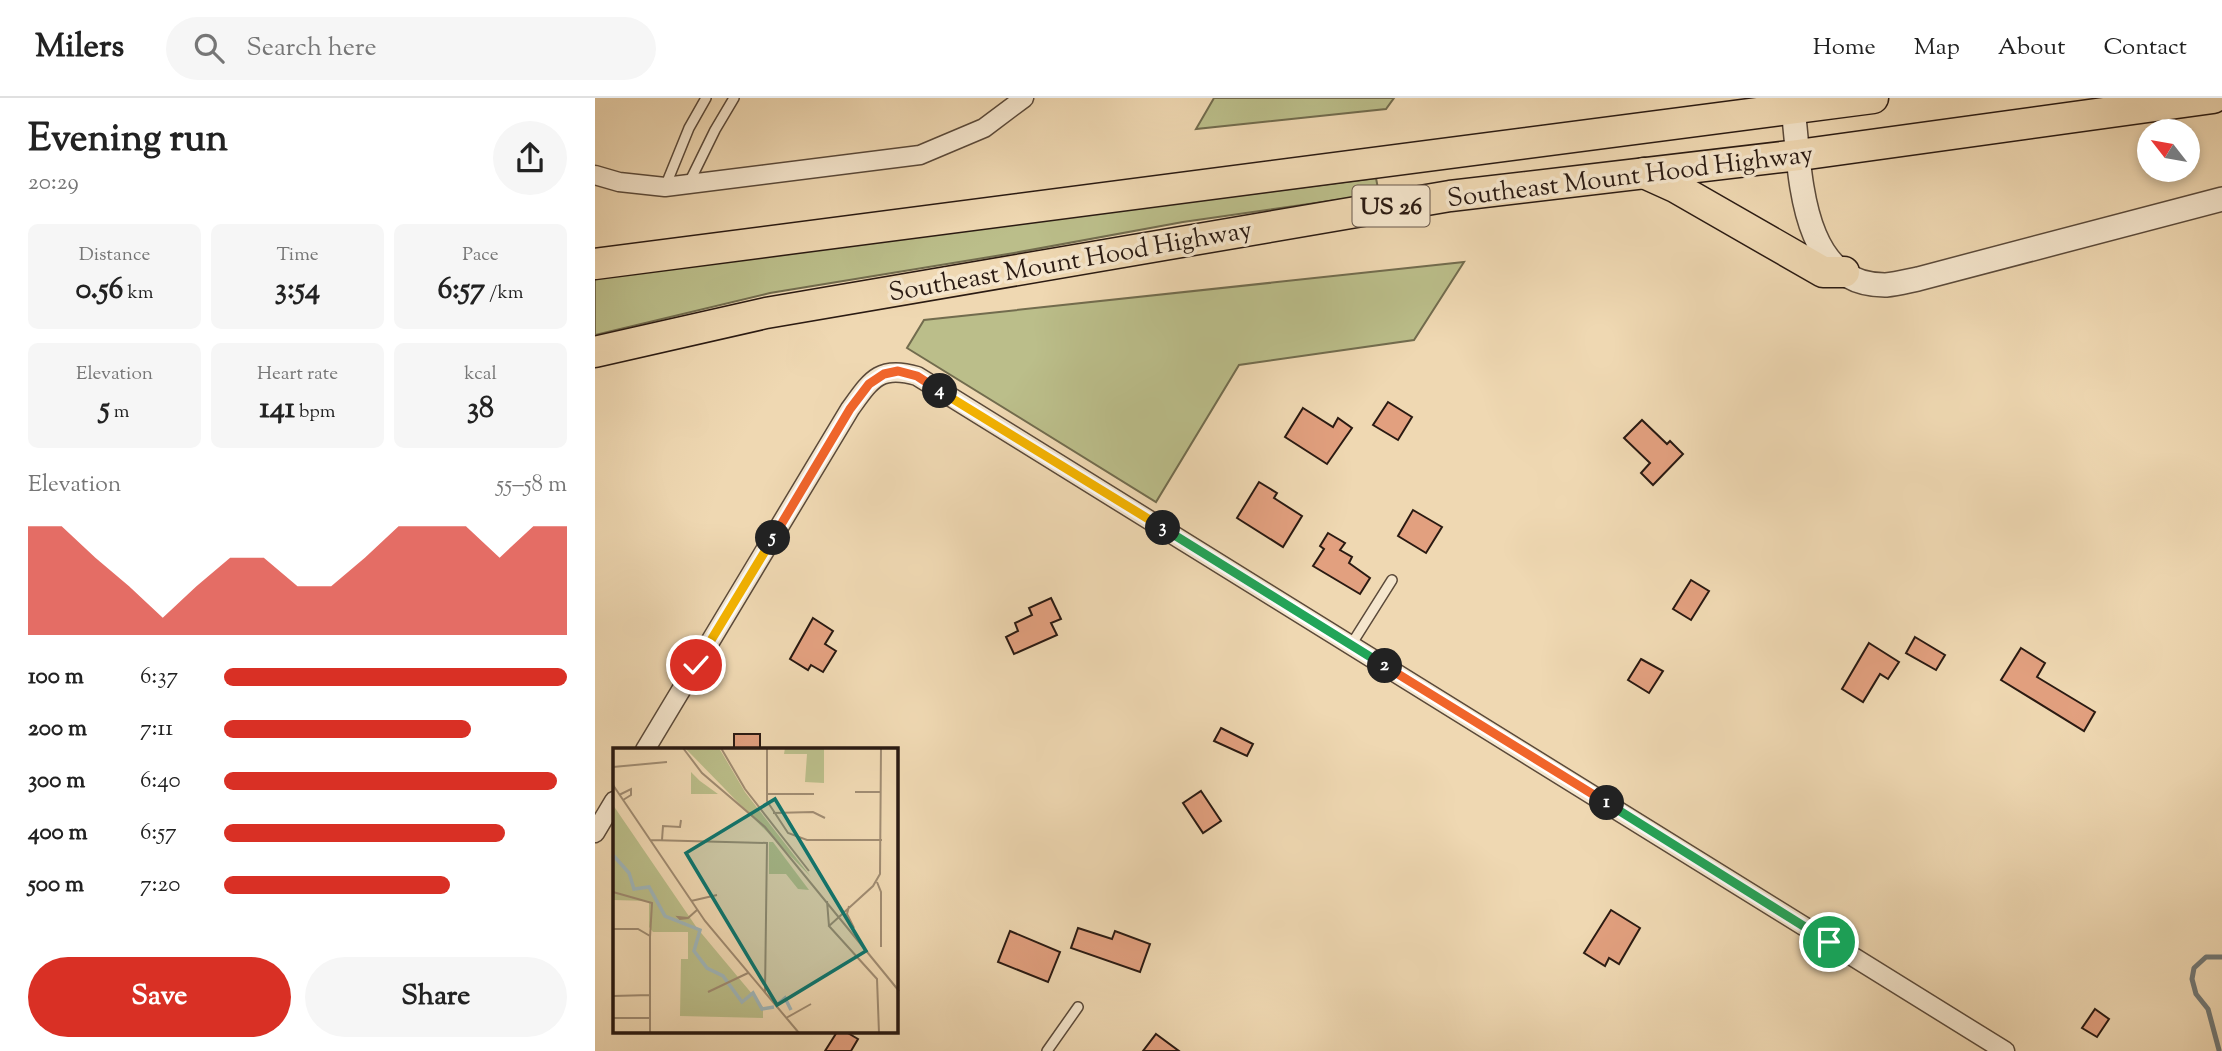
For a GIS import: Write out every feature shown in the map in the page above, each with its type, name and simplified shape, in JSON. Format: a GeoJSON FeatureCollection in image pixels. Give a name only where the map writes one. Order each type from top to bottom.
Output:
{"type":"FeatureCollection","features":[{"type":"Feature","properties":{"kind":"highway","name":"Southeast Mount Hood Highway"},"geometry":{"type":"LineString","coordinates":[[595,264],[1793,104],[1873,98]]}},
{"type":"Feature","properties":{"kind":"highway"},"geometry":{"type":"LineString","coordinates":[[1799,155],[1829,130],[2050,103],[2062,98]]}},
{"type":"Feature","properties":{"kind":"highway","name":"Southeast Mount Hood Highway"},"geometry":{"type":"LineString","coordinates":[[595,352],[766,313],[1450,196],[1799,155],[2213,98]]}},
{"type":"Feature","properties":{"kind":"highway"},"geometry":{"type":"LineString","coordinates":[[1450,196],[1557,159],[1763,133],[1793,104]]}},
{"type":"Feature","properties":{"kind":"highway"},"geometry":{"type":"LineString","coordinates":[[1644,172],[1823,272],[1844,272]]}},
{"type":"Feature","properties":{"kind":"street"},"geometry":{"type":"LineString","coordinates":[[595,175],[619,182],[665,187],[921,155],[984,128],[1024,98]]}},
{"type":"Feature","properties":{"kind":"street"},"geometry":{"type":"LineString","coordinates":[[1793,104],[1810,225],[1816,242],[1827,257],[1856,279],[1887,285],[1918,279],[2222,199]]}},
{"type":"Feature","properties":{"kind":"street"},"geometry":{"type":"LineString","coordinates":[[646,748],[850,409],[869,384],[884,374],[898,371],[917,376],[2005,1051]]}},
{"type":"Feature","properties":{"kind":"street"},"geometry":{"type":"LineString","coordinates":[[595,832],[613,803]]}},
{"type":"Feature","properties":{"kind":"lane"},"geometry":{"type":"LineString","coordinates":[[665,187],[689,128],[706,98]]}},
{"type":"Feature","properties":{"kind":"lane"},"geometry":{"type":"LineString","coordinates":[[688,184],[734,98]]}},
{"type":"Feature","properties":{"kind":"lane"},"geometry":{"type":"LineString","coordinates":[[1351,645],[1392,580]]}},
{"type":"Feature","properties":{"kind":"lane"},"geometry":{"type":"LineString","coordinates":[[1047,1051],[1078,1007]]}},
{"type":"Feature","properties":{"kind":"green space"},"geometry":{"type":"Polygon","coordinates":[[[1214,98],[1394,98],[1386,109],[1196,129],[1214,98]]]}},
{"type":"Feature","properties":{"kind":"green space"},"geometry":{"type":"Polygon","coordinates":[[[1376,178],[1379,194],[1183,222],[770,293],[595,335],[595,277],[1376,178]]]}},
{"type":"Feature","properties":{"kind":"green space"},"geometry":{"type":"Polygon","coordinates":[[[1464,262],[1414,340],[1239,365],[1156,502],[907,348],[924,320],[1464,262]]]}},
{"type":"Feature","properties":{"kind":"building"},"geometry":{"type":"Polygon","coordinates":[[[1388,402],[1412,417],[1398,440],[1373,425],[1388,402]]]}},
{"type":"Feature","properties":{"kind":"building"},"geometry":{"type":"Polygon","coordinates":[[[1303,408],[1333,427],[1338,418],[1352,428],[1327,464],[1285,437],[1303,408]]]}},
{"type":"Feature","properties":{"kind":"building"},"geometry":{"type":"Polygon","coordinates":[[[1642,420],[1667,444],[1670,441],[1683,454],[1653,485],[1641,473],[1650,463],[1624,438],[1642,420]]]}},
{"type":"Feature","properties":{"kind":"building"},"geometry":{"type":"Polygon","coordinates":[[[1259,482],[1277,493],[1274,498],[1302,516],[1283,547],[1237,518],[1259,482]]]}},
{"type":"Feature","properties":{"kind":"building"},"geometry":{"type":"Polygon","coordinates":[[[1413,510],[1442,527],[1426,553],[1398,536],[1413,510]]]}},
{"type":"Feature","properties":{"kind":"building"},"geometry":{"type":"Polygon","coordinates":[[[1328,533],[1345,543],[1340,550],[1352,557],[1349,563],[1370,578],[1360,594],[1313,566],[1324,549],[1320,546],[1328,533]]]}},
{"type":"Feature","properties":{"kind":"building"},"geometry":{"type":"Polygon","coordinates":[[[1691,580],[1709,591],[1691,620],[1673,609],[1691,580]]]}},
{"type":"Feature","properties":{"kind":"building"},"geometry":{"type":"Polygon","coordinates":[[[1051,598],[1061,619],[1051,623],[1057,635],[1014,654],[1006,637],[1018,631],[1015,623],[1032,615],[1029,608],[1051,598]]]}},
{"type":"Feature","properties":{"kind":"building"},"geometry":{"type":"Polygon","coordinates":[[[813,618],[833,631],[825,644],[836,651],[823,672],[811,665],[808,670],[790,659],[813,618]]]}},
{"type":"Feature","properties":{"kind":"building"},"geometry":{"type":"Polygon","coordinates":[[[1915,637],[1945,655],[1936,670],[1906,653],[1915,637]]]}},
{"type":"Feature","properties":{"kind":"building"},"geometry":{"type":"Polygon","coordinates":[[[1869,643],[1899,662],[1888,679],[1880,674],[1863,702],[1842,689],[1869,643]]]}},
{"type":"Feature","properties":{"kind":"building"},"geometry":{"type":"Polygon","coordinates":[[[2021,648],[2045,663],[2037,677],[2095,712],[2084,731],[2001,680],[2021,648]]]}},
{"type":"Feature","properties":{"kind":"building"},"geometry":{"type":"Polygon","coordinates":[[[1641,659],[1663,671],[1649,693],[1628,680],[1641,659]]]}},
{"type":"Feature","properties":{"kind":"building"},"geometry":{"type":"Polygon","coordinates":[[[1221,728],[1253,744],[1247,756],[1214,741],[1221,728]]]}},
{"type":"Feature","properties":{"kind":"building"},"geometry":{"type":"Polygon","coordinates":[[[734,734],[760,734],[760,748],[734,748],[734,734]]]}},
{"type":"Feature","properties":{"kind":"building"},"geometry":{"type":"Polygon","coordinates":[[[1201,791],[1221,821],[1203,833],[1183,803],[1201,791]]]}},
{"type":"Feature","properties":{"kind":"building"},"geometry":{"type":"Polygon","coordinates":[[[1611,910],[1640,928],[1619,964],[1609,958],[1605,966],[1584,953],[1611,910]]]}},
{"type":"Feature","properties":{"kind":"building"},"geometry":{"type":"Polygon","coordinates":[[[1078,928],[1112,939],[1115,931],[1150,944],[1140,972],[1071,948],[1078,928]]]}},
{"type":"Feature","properties":{"kind":"building"},"geometry":{"type":"Polygon","coordinates":[[[1010,931],[1060,952],[1048,982],[998,962],[1010,931]]]}},
{"type":"Feature","properties":{"kind":"building"},"geometry":{"type":"Polygon","coordinates":[[[2095,1009],[2109,1019],[2097,1037],[2082,1028],[2095,1009]]]}},
{"type":"Feature","properties":{"kind":"building"},"geometry":{"type":"Polygon","coordinates":[[[836,1034],[849,1034],[858,1039],[851,1051],[825,1051],[836,1034]]]}},
{"type":"Feature","properties":{"kind":"building"},"geometry":{"type":"Polygon","coordinates":[[[1156,1034],[1179,1051],[1143,1051],[1156,1034]]]}},
{"type":"Feature","properties":{"kind":"waterway"},"geometry":{"type":"LineString","coordinates":[[2219,1050],[2208,1009],[2196,994],[2192,979],[2194,968],[2206,957],[2222,957]]}},
{"type":"Feature","properties":{"kind":"route"},"geometry":{"type":"LineString","coordinates":[[696,665],[850,409],[869,384],[884,374],[898,371],[917,376],[1829,942]]}}]}
